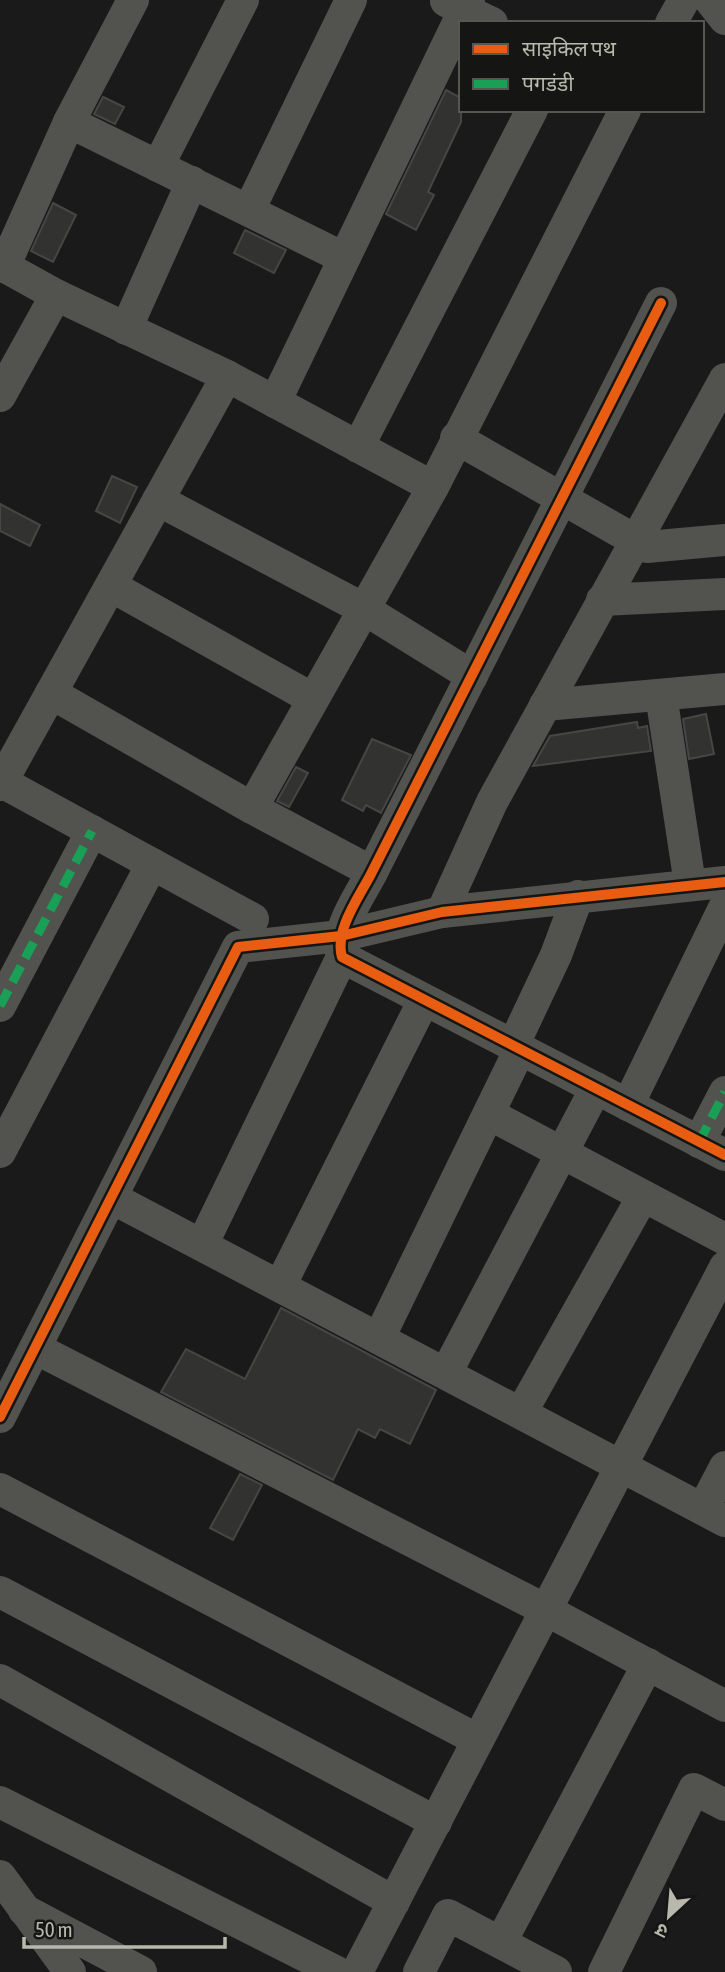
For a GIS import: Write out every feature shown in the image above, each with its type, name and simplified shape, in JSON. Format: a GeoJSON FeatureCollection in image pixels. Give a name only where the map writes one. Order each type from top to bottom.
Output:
{"type":"FeatureCollection","features":[{"type":"Feature","properties":{"kind":"street"},"geometry":{"type":"LineString","coordinates":[[133,0],[69,122],[2,265],[55,295],[228,376],[433,487]]}},
{"type":"Feature","properties":{"kind":"street"},"geometry":{"type":"LineString","coordinates":[[158,166],[243,0]]}},
{"type":"Feature","properties":{"kind":"street"},"geometry":{"type":"LineString","coordinates":[[249,210],[351,0]]}},
{"type":"Feature","properties":{"kind":"street"},"geometry":{"type":"LineString","coordinates":[[672,21],[684,0]]}},
{"type":"Feature","properties":{"kind":"street"},"geometry":{"type":"LineString","coordinates":[[710,0],[725,19]]}},
{"type":"Feature","properties":{"kind":"street"},"geometry":{"type":"LineString","coordinates":[[275,402],[459,26]]}},
{"type":"Feature","properties":{"kind":"street"},"geometry":{"type":"LineString","coordinates":[[358,447],[532,112]]}},
{"type":"Feature","properties":{"kind":"street"},"geometry":{"type":"LineString","coordinates":[[252,807],[433,487],[624,112]]}},
{"type":"Feature","properties":{"kind":"street"},"geometry":{"type":"LineString","coordinates":[[69,122],[344,258]]}},
{"type":"Feature","properties":{"kind":"street"},"geometry":{"type":"LineString","coordinates":[[127,328],[192,182]]}},
{"type":"Feature","properties":{"kind":"street"},"geometry":{"type":"LineString","coordinates":[[0,396],[55,295]]}},
{"type":"Feature","properties":{"kind":"street"},"geometry":{"type":"LineString","coordinates":[[202,1245],[342,947],[372,872],[662,303]]}},
{"type":"Feature","properties":{"kind":"street"},"geometry":{"type":"LineString","coordinates":[[228,376],[1,783],[253,919]]}},
{"type":"Feature","properties":{"kind":"street"},"geometry":{"type":"LineString","coordinates":[[442,912],[492,802],[725,379]]}},
{"type":"Feature","properties":{"kind":"street"},"geometry":{"type":"LineString","coordinates":[[456,438],[647,547],[725,540]]}},
{"type":"Feature","properties":{"kind":"street"},"geometry":{"type":"LineString","coordinates":[[158,500],[365,609],[472,676]]}},
{"type":"Feature","properties":{"kind":"street"},"geometry":{"type":"LineString","coordinates":[[111,586],[313,699]]}},
{"type":"Feature","properties":{"kind":"street"},"geometry":{"type":"LineString","coordinates":[[602,600],[725,594]]}},
{"type":"Feature","properties":{"kind":"street"},"geometry":{"type":"LineString","coordinates":[[545,705],[725,689]]}},
{"type":"Feature","properties":{"kind":"street"},"geometry":{"type":"LineString","coordinates":[[51,694],[372,872]]}},
{"type":"Feature","properties":{"kind":"street"},"geometry":{"type":"LineString","coordinates":[[661,695],[690,884]]}},
{"type":"Feature","properties":{"kind":"street"},"geometry":{"type":"LineString","coordinates":[[0,1006],[92,831]]}},
{"type":"Feature","properties":{"kind":"street"},"geometry":{"type":"LineString","coordinates":[[0,1152],[152,864]]}},
{"type":"Feature","properties":{"kind":"street"},"geometry":{"type":"LineString","coordinates":[[0,1417],[237,947],[342,947],[442,912],[725,881]]}},
{"type":"Feature","properties":{"kind":"street"},"geometry":{"type":"LineString","coordinates":[[379,1338],[489,1114],[556,956],[578,896]]}},
{"type":"Feature","properties":{"kind":"street"},"geometry":{"type":"LineString","coordinates":[[628,1105],[725,906]]}},
{"type":"Feature","properties":{"kind":"street"},"geometry":{"type":"LineString","coordinates":[[342,947],[424,1000],[712,1148],[725,1092]]}},
{"type":"Feature","properties":{"kind":"street"},"geometry":{"type":"LineString","coordinates":[[280,1286],[424,1000]]}},
{"type":"Feature","properties":{"kind":"street"},"geometry":{"type":"LineString","coordinates":[[446,1373],[596,1088]]}},
{"type":"Feature","properties":{"kind":"street"},"geometry":{"type":"LineString","coordinates":[[489,1114],[725,1239]]}},
{"type":"Feature","properties":{"kind":"street"},"geometry":{"type":"LineString","coordinates":[[521,1413],[643,1196]]}},
{"type":"Feature","properties":{"kind":"street"},"geometry":{"type":"LineString","coordinates":[[112,1198],[714,1515],[725,1467]]}},
{"type":"Feature","properties":{"kind":"street"},"geometry":{"type":"LineString","coordinates":[[357,1972],[725,1267]]}},
{"type":"Feature","properties":{"kind":"street"},"geometry":{"type":"LineString","coordinates":[[35,1349],[547,1610],[725,1706]]}},
{"type":"Feature","properties":{"kind":"street"},"geometry":{"type":"LineString","coordinates":[[0,1489],[478,1740]]}},
{"type":"Feature","properties":{"kind":"street"},"geometry":{"type":"LineString","coordinates":[[0,1592],[436,1822]]}},
{"type":"Feature","properties":{"kind":"street"},"geometry":{"type":"LineString","coordinates":[[501,1941],[648,1664]]}},
{"type":"Feature","properties":{"kind":"street"},"geometry":{"type":"LineString","coordinates":[[0,1680],[394,1902]]}},
{"type":"Feature","properties":{"kind":"street"},"geometry":{"type":"LineString","coordinates":[[604,1972],[694,1789],[725,1805]]}},
{"type":"Feature","properties":{"kind":"street"},"geometry":{"type":"LineString","coordinates":[[0,1802],[337,1972]]}},
{"type":"Feature","properties":{"kind":"street"},"geometry":{"type":"LineString","coordinates":[[0,1876],[70,1972]]}},
{"type":"Feature","properties":{"kind":"street"},"geometry":{"type":"LineString","coordinates":[[24,1910],[141,1972]]}},
{"type":"Feature","properties":{"kind":"street"},"geometry":{"type":"LineString","coordinates":[[419,1972],[448,1915],[556,1972]]}},
{"type":"Feature","properties":{"kind":"building"},"geometry":{"type":"Polygon","coordinates":[[[446,90],[459,97],[461,122],[428,192],[434,195],[416,230],[386,214],[446,90]]]}},
{"type":"Feature","properties":{"kind":"building"},"geometry":{"type":"Polygon","coordinates":[[[103,97],[124,107],[115,124],[94,114],[103,97]]]}},
{"type":"Feature","properties":{"kind":"building"},"geometry":{"type":"Polygon","coordinates":[[[53,203],[76,215],[53,262],[31,251],[53,203]]]}},
{"type":"Feature","properties":{"kind":"building"},"geometry":{"type":"Polygon","coordinates":[[[245,230],[286,250],[274,273],[234,253],[245,230]]]}},
{"type":"Feature","properties":{"kind":"building"},"geometry":{"type":"Polygon","coordinates":[[[112,476],[137,487],[120,523],[96,511],[112,476]]]}},
{"type":"Feature","properties":{"kind":"building"},"geometry":{"type":"Polygon","coordinates":[[[0,504],[40,525],[30,546],[0,531],[0,504]]]}},
{"type":"Feature","properties":{"kind":"building"},"geometry":{"type":"Polygon","coordinates":[[[706,714],[714,754],[689,759],[683,719],[706,714]]]}},
{"type":"Feature","properties":{"kind":"building"},"geometry":{"type":"Polygon","coordinates":[[[637,722],[638,728],[647,726],[651,751],[533,766],[550,736],[637,722]]]}},
{"type":"Feature","properties":{"kind":"building"},"geometry":{"type":"Polygon","coordinates":[[[372,739],[411,755],[381,813],[366,805],[363,811],[342,800],[372,739]]]}},
{"type":"Feature","properties":{"kind":"building"},"geometry":{"type":"Polygon","coordinates":[[[296,767],[308,773],[289,807],[277,801],[296,767]]]}},
{"type":"Feature","properties":{"kind":"building"},"geometry":{"type":"Polygon","coordinates":[[[281,1308],[436,1390],[410,1444],[380,1429],[375,1438],[358,1429],[333,1480],[161,1392],[186,1349],[245,1379],[281,1308]]]}},
{"type":"Feature","properties":{"kind":"building"},"geometry":{"type":"Polygon","coordinates":[[[240,1474],[262,1485],[233,1540],[210,1528],[240,1474]]]}},
{"type":"Feature","properties":{"kind":"marked path"},"geometry":{"type":"LineString","coordinates":[[0,1006],[92,831]]}},
{"type":"Feature","properties":{"kind":"marked path"},"geometry":{"type":"LineString","coordinates":[[699,1142],[725,1092]]}},
{"type":"Feature","properties":{"kind":"cycle path"},"geometry":{"type":"LineString","coordinates":[[661,303],[349,913],[340,947],[342,957],[725,1155]]}},
{"type":"Feature","properties":{"kind":"cycle path"},"geometry":{"type":"LineString","coordinates":[[0,1417],[238,947],[341,936],[442,912],[725,882]]}}]}
